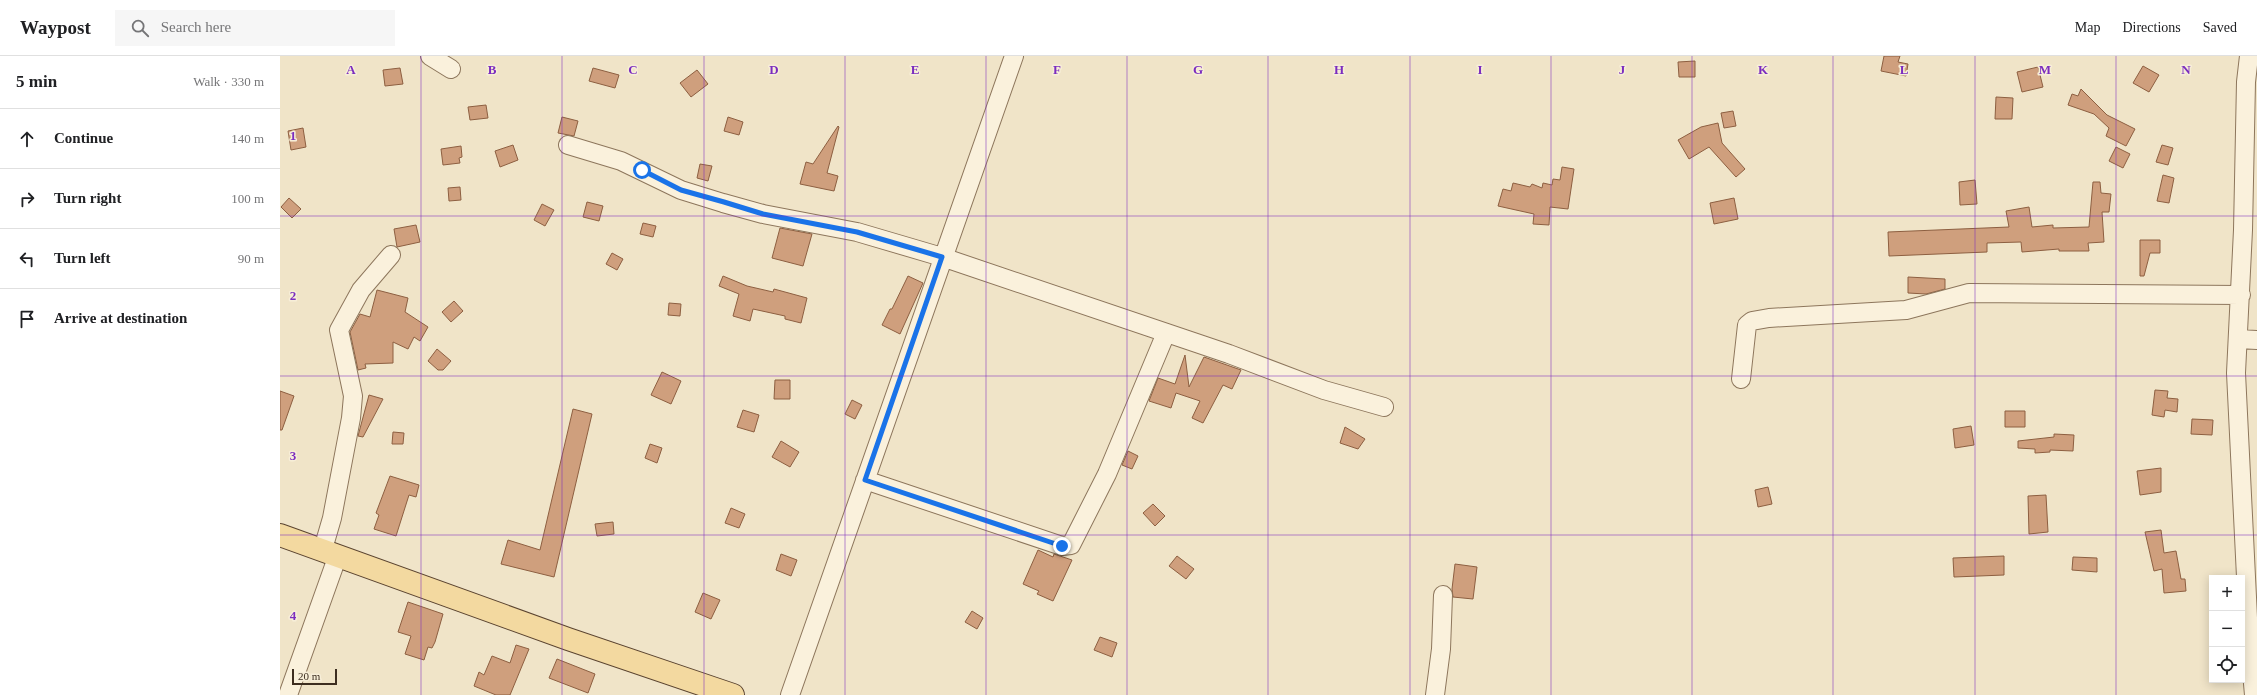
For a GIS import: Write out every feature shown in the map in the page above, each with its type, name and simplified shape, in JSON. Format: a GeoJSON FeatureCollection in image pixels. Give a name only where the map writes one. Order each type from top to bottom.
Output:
{"type":"FeatureCollection","features":[{"type":"Feature","properties":{"kind":"main road"},"geometry":{"type":"LineString","coordinates":[[280,535],[568,638],[733,695]]}},
{"type":"Feature","properties":{"kind":"street"},"geometry":{"type":"LineString","coordinates":[[430,56],[451,68]]}},
{"type":"Feature","properties":{"kind":"street"},"geometry":{"type":"LineString","coordinates":[[790,695],[942,257],[1014,56]]}},
{"type":"Feature","properties":{"kind":"street"},"geometry":{"type":"LineString","coordinates":[[2249,56],[2246,82],[2250,233],[2241,295],[2236,400],[2254,695]]}},
{"type":"Feature","properties":{"kind":"street"},"geometry":{"type":"LineString","coordinates":[[568,145],[622,161],[681,190],[763,214],[857,232],[942,257],[1229,354],[1324,390],[1384,407]]}},
{"type":"Feature","properties":{"kind":"street"},"geometry":{"type":"LineString","coordinates":[[288,695],[331,552],[332,518],[351,418],[353,396],[339,330],[361,290],[391,255]]}},
{"type":"Feature","properties":{"kind":"street"},"geometry":{"type":"LineString","coordinates":[[1740,379],[1747,325],[1752,321],[1769,318],[1906,310],[1969,293],[2241,295]]}},
{"type":"Feature","properties":{"kind":"street"},"geometry":{"type":"LineString","coordinates":[[865,480],[1062,546],[1071,546],[1107,474],[1166,333]]}},
{"type":"Feature","properties":{"kind":"street"},"geometry":{"type":"LineString","coordinates":[[2238,339],[2257,340]]}},
{"type":"Feature","properties":{"kind":"street"},"geometry":{"type":"LineString","coordinates":[[1435,695],[1441,649],[1443,596]]}},
{"type":"Feature","properties":{"kind":"building"},"geometry":{"type":"Polygon","coordinates":[[[1884,56],[1900,56],[1898,62],[1908,64],[1906,76],[1881,71],[1884,56]]]}},
{"type":"Feature","properties":{"kind":"building"},"geometry":{"type":"Polygon","coordinates":[[[1695,61],[1695,77],[1679,77],[1678,62],[1695,61]]]}},
{"type":"Feature","properties":{"kind":"building"},"geometry":{"type":"Polygon","coordinates":[[[2143,66],[2159,75],[2149,92],[2133,83],[2143,66]]]}},
{"type":"Feature","properties":{"kind":"building"},"geometry":{"type":"Polygon","coordinates":[[[2038,67],[2043,87],[2022,92],[2017,72],[2038,67]]]}},
{"type":"Feature","properties":{"kind":"building"},"geometry":{"type":"Polygon","coordinates":[[[400,68],[403,84],[385,86],[383,70],[400,68]]]}},
{"type":"Feature","properties":{"kind":"building"},"geometry":{"type":"Polygon","coordinates":[[[593,68],[619,75],[615,88],[589,81],[593,68]]]}},
{"type":"Feature","properties":{"kind":"building"},"geometry":{"type":"Polygon","coordinates":[[[697,70],[708,84],[691,97],[680,83],[697,70]]]}},
{"type":"Feature","properties":{"kind":"building"},"geometry":{"type":"Polygon","coordinates":[[[2081,89],[2107,115],[2135,129],[2126,146],[2106,136],[2109,128],[2094,114],[2068,105],[2072,94],[2078,96],[2081,89]]]}},
{"type":"Feature","properties":{"kind":"building"},"geometry":{"type":"Polygon","coordinates":[[[1996,97],[2013,98],[2012,119],[1995,119],[1996,97]]]}},
{"type":"Feature","properties":{"kind":"building"},"geometry":{"type":"Polygon","coordinates":[[[486,105],[488,118],[470,120],[468,107],[486,105]]]}},
{"type":"Feature","properties":{"kind":"building"},"geometry":{"type":"Polygon","coordinates":[[[1733,111],[1736,126],[1724,128],[1721,113],[1733,111]]]}},
{"type":"Feature","properties":{"kind":"building"},"geometry":{"type":"Polygon","coordinates":[[[562,117],[578,121],[574,136],[558,133],[562,117]]]}},
{"type":"Feature","properties":{"kind":"building"},"geometry":{"type":"Polygon","coordinates":[[[728,117],[743,122],[739,135],[724,131],[728,117]]]}},
{"type":"Feature","properties":{"kind":"building"},"geometry":{"type":"Polygon","coordinates":[[[1718,123],[1722,143],[1745,169],[1736,177],[1709,147],[1689,159],[1678,140],[1701,127],[1718,123]]]}},
{"type":"Feature","properties":{"kind":"building"},"geometry":{"type":"Polygon","coordinates":[[[838,126],[839,127],[827,173],[838,176],[834,191],[800,184],[806,162],[813,164],[838,126]]]}},
{"type":"Feature","properties":{"kind":"building"},"geometry":{"type":"Polygon","coordinates":[[[303,128],[306,147],[291,150],[288,131],[303,128]]]}},
{"type":"Feature","properties":{"kind":"building"},"geometry":{"type":"Polygon","coordinates":[[[513,145],[518,160],[500,167],[495,151],[513,145]]]}},
{"type":"Feature","properties":{"kind":"building"},"geometry":{"type":"Polygon","coordinates":[[[2162,145],[2173,148],[2168,165],[2156,162],[2162,145]]]}},
{"type":"Feature","properties":{"kind":"building"},"geometry":{"type":"Polygon","coordinates":[[[461,146],[462,157],[459,158],[460,163],[443,165],[441,149],[461,146]]]}},
{"type":"Feature","properties":{"kind":"building"},"geometry":{"type":"Polygon","coordinates":[[[2116,147],[2130,154],[2123,168],[2109,161],[2116,147]]]}},
{"type":"Feature","properties":{"kind":"building"},"geometry":{"type":"Polygon","coordinates":[[[700,164],[712,166],[708,181],[697,178],[700,164]]]}},
{"type":"Feature","properties":{"kind":"building"},"geometry":{"type":"Polygon","coordinates":[[[1562,167],[1574,169],[1568,209],[1550,207],[1549,225],[1533,224],[1534,214],[1498,206],[1503,189],[1511,191],[1513,183],[1530,187],[1532,184],[1542,188],[1543,183],[1552,185],[1553,179],[1560,180],[1562,167]]]}},
{"type":"Feature","properties":{"kind":"building"},"geometry":{"type":"Polygon","coordinates":[[[2163,175],[2174,178],[2169,203],[2157,201],[2163,175]]]}},
{"type":"Feature","properties":{"kind":"building"},"geometry":{"type":"Polygon","coordinates":[[[1975,180],[1977,204],[1960,205],[1959,182],[1975,180]]]}},
{"type":"Feature","properties":{"kind":"building"},"geometry":{"type":"Polygon","coordinates":[[[2093,182],[2100,182],[2101,193],[2111,194],[2109,212],[2102,212],[2104,242],[2088,243],[2089,251],[2059,251],[2059,249],[2022,252],[2021,242],[1987,243],[1987,252],[1889,256],[1888,232],[2009,227],[2006,211],[2029,207],[2032,227],[2053,225],[2053,228],[2089,227],[2093,182]]]}},
{"type":"Feature","properties":{"kind":"building"},"geometry":{"type":"Polygon","coordinates":[[[460,187],[461,200],[449,201],[448,188],[460,187]]]}},
{"type":"Feature","properties":{"kind":"building"},"geometry":{"type":"Polygon","coordinates":[[[289,198],[301,209],[292,218],[281,207],[289,198]]]}},
{"type":"Feature","properties":{"kind":"building"},"geometry":{"type":"Polygon","coordinates":[[[1734,198],[1738,219],[1714,224],[1710,203],[1734,198]]]}},
{"type":"Feature","properties":{"kind":"building"},"geometry":{"type":"Polygon","coordinates":[[[587,202],[603,206],[599,221],[583,217],[587,202]]]}},
{"type":"Feature","properties":{"kind":"building"},"geometry":{"type":"Polygon","coordinates":[[[542,204],[554,210],[545,226],[534,220],[542,204]]]}},
{"type":"Feature","properties":{"kind":"building"},"geometry":{"type":"Polygon","coordinates":[[[643,223],[656,226],[653,237],[640,234],[643,223]]]}},
{"type":"Feature","properties":{"kind":"building"},"geometry":{"type":"Polygon","coordinates":[[[416,225],[420,242],[397,247],[394,229],[416,225]]]}},
{"type":"Feature","properties":{"kind":"building"},"geometry":{"type":"Polygon","coordinates":[[[780,228],[812,234],[803,266],[772,258],[780,228]]]}},
{"type":"Feature","properties":{"kind":"building"},"geometry":{"type":"Polygon","coordinates":[[[2140,240],[2160,240],[2160,253],[2150,253],[2144,276],[2140,276],[2140,240]]]}},
{"type":"Feature","properties":{"kind":"building"},"geometry":{"type":"Polygon","coordinates":[[[612,253],[623,259],[617,270],[606,264],[612,253]]]}},
{"type":"Feature","properties":{"kind":"building"},"geometry":{"type":"Polygon","coordinates":[[[723,276],[747,286],[773,292],[774,289],[807,298],[801,323],[785,319],[785,316],[753,309],[750,321],[733,316],[739,294],[719,286],[723,276]]]}},
{"type":"Feature","properties":{"kind":"building"},"geometry":{"type":"Polygon","coordinates":[[[908,276],[923,283],[900,334],[882,325],[890,309],[892,309],[908,276]]]}},
{"type":"Feature","properties":{"kind":"building"},"geometry":{"type":"Polygon","coordinates":[[[1908,277],[1945,279],[1945,289],[1926,294],[1908,293],[1908,277]]]}},
{"type":"Feature","properties":{"kind":"building"},"geometry":{"type":"Polygon","coordinates":[[[377,290],[408,298],[405,312],[428,327],[420,341],[414,337],[408,349],[393,342],[393,363],[365,364],[366,368],[358,370],[350,332],[360,314],[370,317],[377,290]]]}},
{"type":"Feature","properties":{"kind":"building"},"geometry":{"type":"Polygon","coordinates":[[[454,301],[463,311],[451,322],[442,312],[454,301]]]}},
{"type":"Feature","properties":{"kind":"building"},"geometry":{"type":"Polygon","coordinates":[[[669,303],[681,304],[680,316],[668,315],[669,303]]]}},
{"type":"Feature","properties":{"kind":"building"},"geometry":{"type":"Polygon","coordinates":[[[437,349],[451,361],[443,370],[438,370],[428,361],[437,349]]]}},
{"type":"Feature","properties":{"kind":"building"},"geometry":{"type":"Polygon","coordinates":[[[1185,355],[1189,387],[1204,357],[1241,370],[1232,389],[1223,385],[1203,423],[1192,418],[1200,401],[1176,393],[1171,408],[1149,401],[1158,378],[1175,384],[1185,355]]]}},
{"type":"Feature","properties":{"kind":"building"},"geometry":{"type":"Polygon","coordinates":[[[662,372],[681,381],[671,404],[651,395],[662,372]]]}},
{"type":"Feature","properties":{"kind":"building"},"geometry":{"type":"Polygon","coordinates":[[[775,380],[790,380],[790,399],[774,399],[775,380]]]}},
{"type":"Feature","properties":{"kind":"building"},"geometry":{"type":"Polygon","coordinates":[[[2155,390],[2168,391],[2167,398],[2178,399],[2177,412],[2165,410],[2164,417],[2152,415],[2155,390]]]}},
{"type":"Feature","properties":{"kind":"building"},"geometry":{"type":"Polygon","coordinates":[[[280,391],[294,396],[282,430],[280,430],[280,391]]]}},
{"type":"Feature","properties":{"kind":"building"},"geometry":{"type":"Polygon","coordinates":[[[369,395],[383,399],[363,437],[358,436],[369,395]]]}},
{"type":"Feature","properties":{"kind":"building"},"geometry":{"type":"Polygon","coordinates":[[[852,400],[862,405],[855,419],[845,414],[852,400]]]}},
{"type":"Feature","properties":{"kind":"building"},"geometry":{"type":"Polygon","coordinates":[[[573,409],[592,414],[554,577],[501,564],[508,540],[540,550],[573,409]]]}},
{"type":"Feature","properties":{"kind":"building"},"geometry":{"type":"Polygon","coordinates":[[[743,410],[759,415],[754,432],[737,427],[743,410]]]}},
{"type":"Feature","properties":{"kind":"building"},"geometry":{"type":"Polygon","coordinates":[[[2005,411],[2025,411],[2025,427],[2005,427],[2005,411]]]}},
{"type":"Feature","properties":{"kind":"building"},"geometry":{"type":"Polygon","coordinates":[[[2192,419],[2213,420],[2212,435],[2191,434],[2192,419]]]}},
{"type":"Feature","properties":{"kind":"building"},"geometry":{"type":"Polygon","coordinates":[[[1971,426],[1974,445],[1955,448],[1953,429],[1971,426]]]}},
{"type":"Feature","properties":{"kind":"building"},"geometry":{"type":"Polygon","coordinates":[[[1345,427],[1365,439],[1358,449],[1340,443],[1345,427]]]}},
{"type":"Feature","properties":{"kind":"building"},"geometry":{"type":"Polygon","coordinates":[[[393,432],[404,433],[403,444],[392,444],[393,432]]]}},
{"type":"Feature","properties":{"kind":"building"},"geometry":{"type":"Polygon","coordinates":[[[2054,434],[2074,435],[2073,451],[2050,450],[2050,452],[2035,453],[2035,449],[2018,448],[2018,441],[2054,437],[2054,434]]]}},
{"type":"Feature","properties":{"kind":"building"},"geometry":{"type":"Polygon","coordinates":[[[781,441],[799,452],[790,467],[772,457],[781,441]]]}},
{"type":"Feature","properties":{"kind":"building"},"geometry":{"type":"Polygon","coordinates":[[[650,444],[662,448],[657,463],[645,458],[650,444]]]}},
{"type":"Feature","properties":{"kind":"building"},"geometry":{"type":"Polygon","coordinates":[[[1128,451],[1138,456],[1132,469],[1122,465],[1128,451]]]}},
{"type":"Feature","properties":{"kind":"building"},"geometry":{"type":"Polygon","coordinates":[[[2161,468],[2161,492],[2140,495],[2137,471],[2161,468]]]}},
{"type":"Feature","properties":{"kind":"building"},"geometry":{"type":"Polygon","coordinates":[[[390,476],[419,485],[416,497],[409,495],[396,536],[374,529],[379,515],[376,513],[390,476]]]}},
{"type":"Feature","properties":{"kind":"building"},"geometry":{"type":"Polygon","coordinates":[[[1768,487],[1772,504],[1758,507],[1755,490],[1768,487]]]}},
{"type":"Feature","properties":{"kind":"building"},"geometry":{"type":"Polygon","coordinates":[[[2046,495],[2048,532],[2029,534],[2028,496],[2046,495]]]}},
{"type":"Feature","properties":{"kind":"building"},"geometry":{"type":"Polygon","coordinates":[[[1153,504],[1165,516],[1155,526],[1143,513],[1153,504]]]}},
{"type":"Feature","properties":{"kind":"building"},"geometry":{"type":"Polygon","coordinates":[[[731,508],[745,514],[739,528],[725,523],[731,508]]]}},
{"type":"Feature","properties":{"kind":"building"},"geometry":{"type":"Polygon","coordinates":[[[613,522],[614,534],[597,536],[595,524],[613,522]]]}},
{"type":"Feature","properties":{"kind":"building"},"geometry":{"type":"Polygon","coordinates":[[[2161,530],[2164,553],[2176,551],[2181,579],[2185,579],[2186,591],[2164,593],[2162,569],[2154,571],[2145,532],[2161,530]]]}},
{"type":"Feature","properties":{"kind":"building"},"geometry":{"type":"Polygon","coordinates":[[[1038,550],[1053,557],[1054,554],[1072,560],[1053,601],[1037,594],[1039,591],[1023,584],[1038,550]]]}},
{"type":"Feature","properties":{"kind":"building"},"geometry":{"type":"Polygon","coordinates":[[[781,554],[797,560],[791,576],[776,570],[781,554]]]}},
{"type":"Feature","properties":{"kind":"building"},"geometry":{"type":"Polygon","coordinates":[[[1177,556],[1194,569],[1186,579],[1169,566],[1177,556]]]}},
{"type":"Feature","properties":{"kind":"building"},"geometry":{"type":"Polygon","coordinates":[[[2004,556],[2004,575],[1954,577],[1953,558],[2004,556]]]}},
{"type":"Feature","properties":{"kind":"building"},"geometry":{"type":"Polygon","coordinates":[[[2073,557],[2097,558],[2097,572],[2072,570],[2073,557]]]}},
{"type":"Feature","properties":{"kind":"building"},"geometry":{"type":"Polygon","coordinates":[[[1455,564],[1477,567],[1473,599],[1453,597],[1452,589],[1455,564]]]}},
{"type":"Feature","properties":{"kind":"building"},"geometry":{"type":"Polygon","coordinates":[[[703,593],[720,600],[711,619],[695,612],[703,593]]]}},
{"type":"Feature","properties":{"kind":"building"},"geometry":{"type":"Polygon","coordinates":[[[408,602],[443,614],[435,642],[432,648],[428,647],[424,660],[405,654],[411,636],[398,632],[408,602]]]}},
{"type":"Feature","properties":{"kind":"building"},"geometry":{"type":"Polygon","coordinates":[[[972,611],[983,618],[977,629],[965,622],[972,611]]]}},
{"type":"Feature","properties":{"kind":"building"},"geometry":{"type":"Polygon","coordinates":[[[1100,637],[1117,643],[1112,657],[1094,650],[1100,637]]]}},
{"type":"Feature","properties":{"kind":"building"},"geometry":{"type":"Polygon","coordinates":[[[516,645],[529,649],[510,695],[496,695],[474,686],[479,672],[484,675],[492,656],[510,663],[516,645]]]}},
{"type":"Feature","properties":{"kind":"building"},"geometry":{"type":"Polygon","coordinates":[[[557,659],[595,674],[588,693],[549,678],[557,659]]]}},
{"type":"Feature","properties":{"kind":"route"},"geometry":{"type":"LineString","coordinates":[[642,170],[681,190],[763,214],[857,232],[942,257],[865,480],[1062,546]]}}]}
